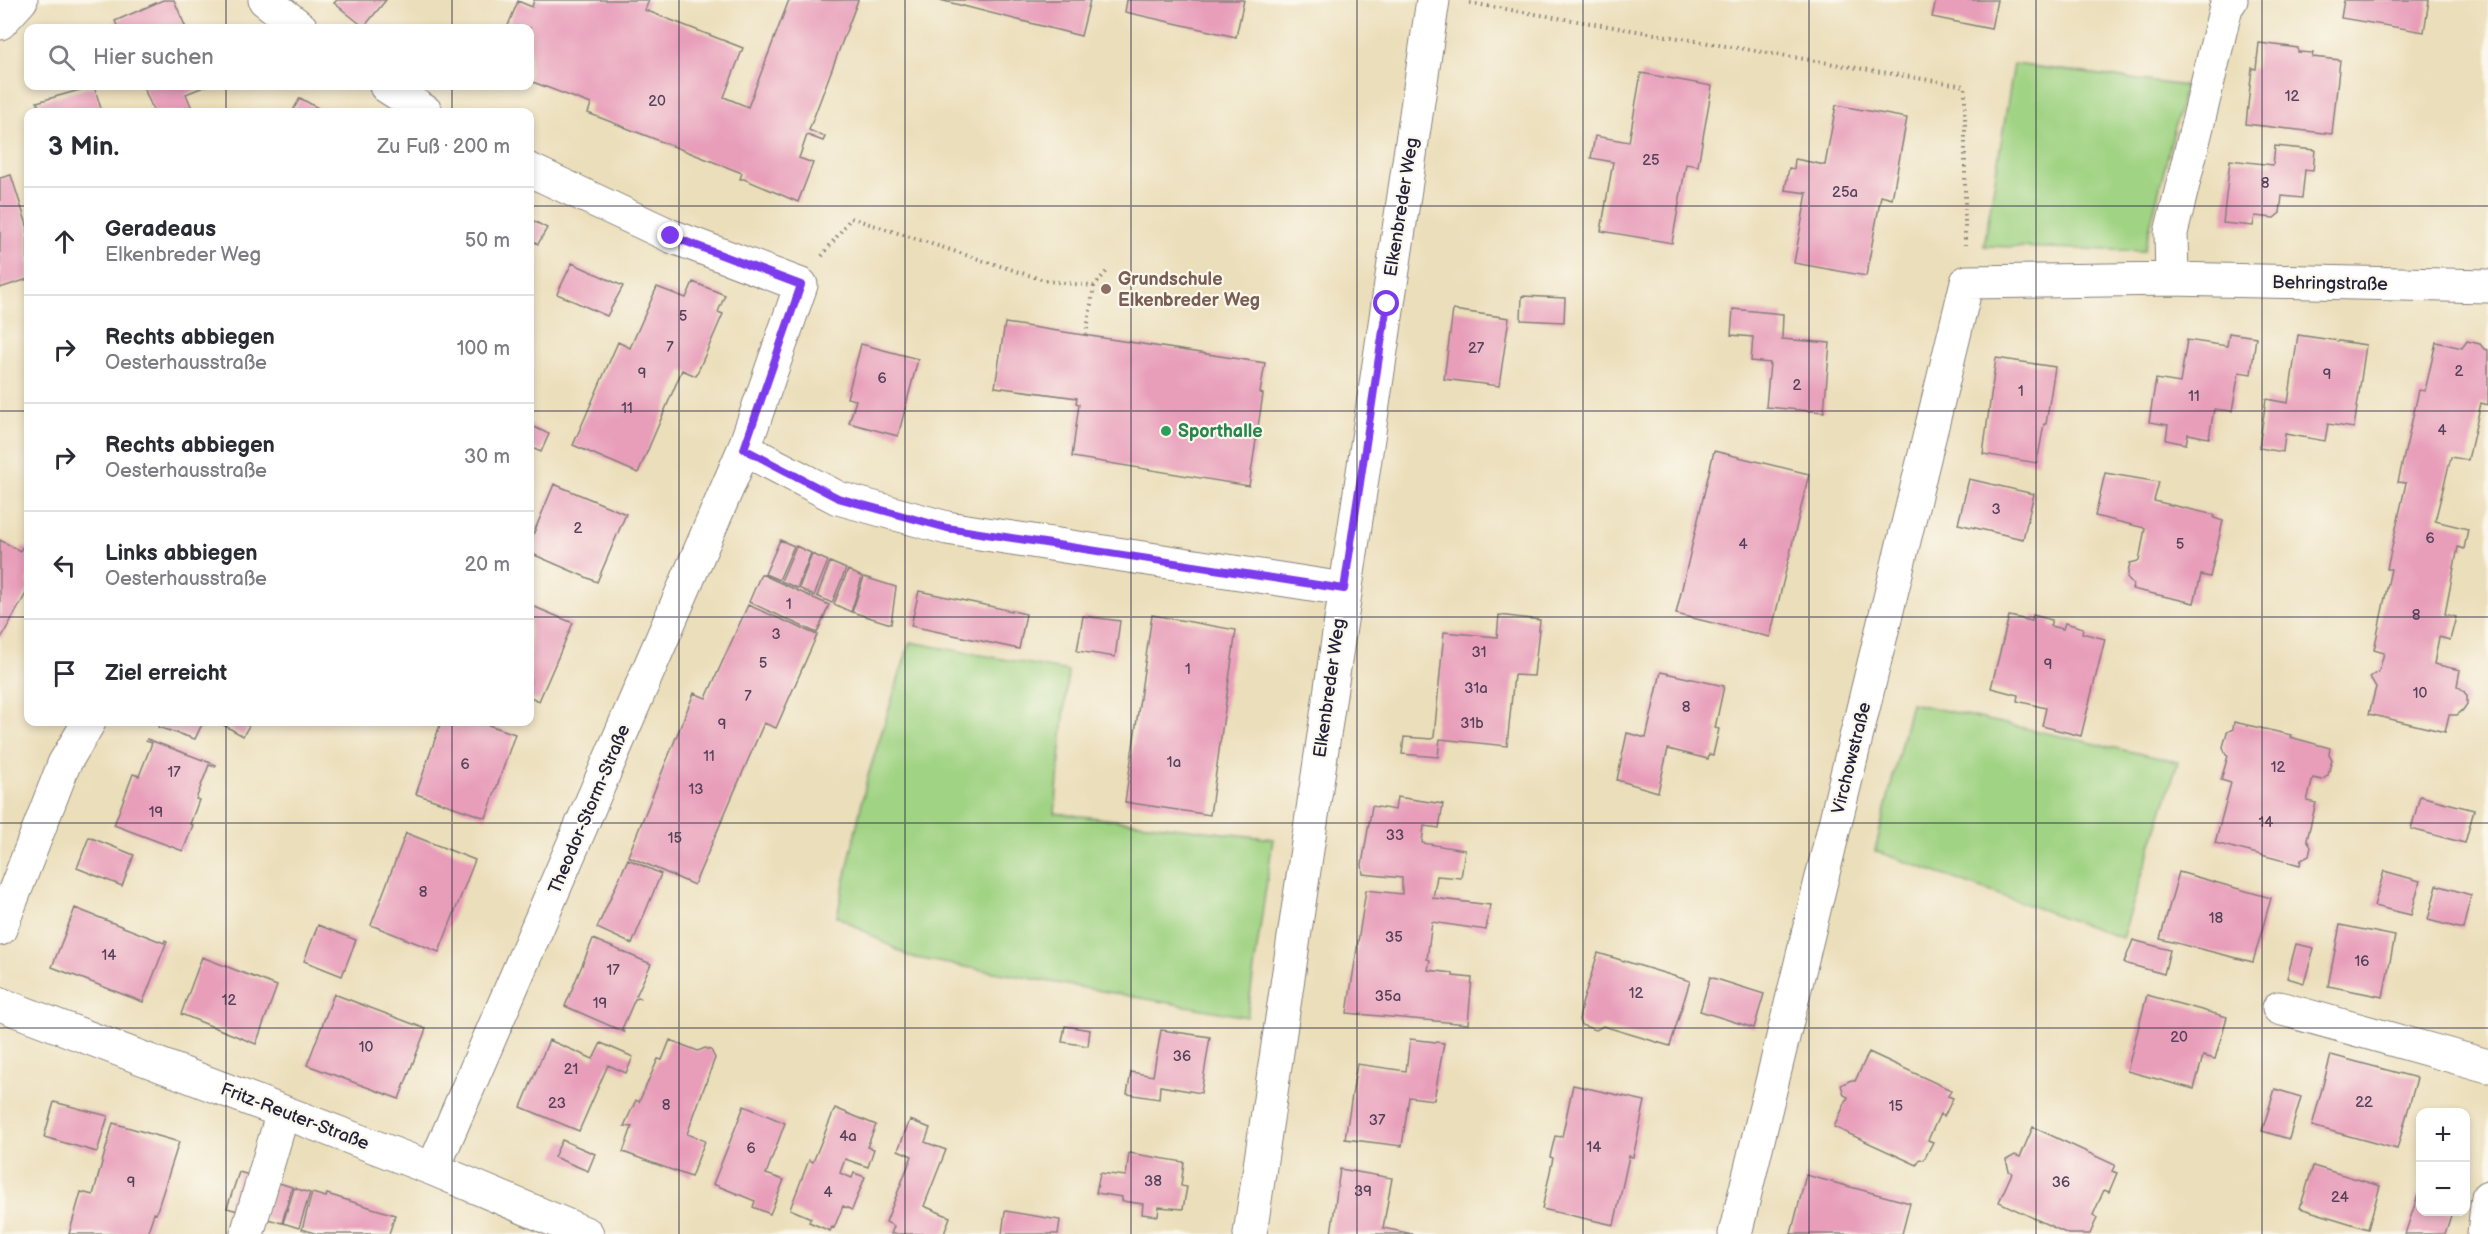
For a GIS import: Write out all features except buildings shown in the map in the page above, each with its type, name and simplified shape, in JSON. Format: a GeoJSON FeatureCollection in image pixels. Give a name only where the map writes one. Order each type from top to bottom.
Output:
{"type":"FeatureCollection","features":[{"type":"Feature","properties":{"kind":"street"},"geometry":{"type":"LineString","coordinates":[[0,23],[21,0]]}},
{"type":"Feature","properties":{"kind":"street"},"geometry":{"type":"LineString","coordinates":[[265,0],[296,24]]}},
{"type":"Feature","properties":{"kind":"street"},"geometry":{"type":"LineString","coordinates":[[2172,279],[2171,233],[2226,7],[2231,0]]}},
{"type":"Feature","properties":{"kind":"street","name":"Elkenbreder Weg"},"geometry":{"type":"LineString","coordinates":[[1250,1234],[1344,589],[1448,1]]}},
{"type":"Feature","properties":{"kind":"street"},"geometry":{"type":"LineString","coordinates":[[392,90],[420,108]]}},
{"type":"Feature","properties":{"kind":"street"},"geometry":{"type":"LineString","coordinates":[[534,172],[671,236],[801,285]]}},
{"type":"Feature","properties":{"kind":"street","name":"Behringstraße"},"geometry":{"type":"LineString","coordinates":[[1967,282],[2172,279],[2488,286]]}},
{"type":"Feature","properties":{"kind":"street","name":"Virchowstraße"},"geometry":{"type":"LineString","coordinates":[[1735,1234],[1967,282]]}},
{"type":"Feature","properties":{"kind":"street","name":"Theodor-Storm-Straße"},"geometry":{"type":"LineString","coordinates":[[433,1169],[744,449],[801,285]]}},
{"type":"Feature","properties":{"kind":"street"},"geometry":{"type":"LineString","coordinates":[[744,449],[838,498],[947,528],[1344,589]]}},
{"type":"Feature","properties":{"kind":"street"},"geometry":{"type":"LineString","coordinates":[[0,929],[64,764],[86,726]]}},
{"type":"Feature","properties":{"kind":"street","name":"Fritz-Reuter-Straße"},"geometry":{"type":"LineString","coordinates":[[0,1004],[433,1169],[587,1234]]}},
{"type":"Feature","properties":{"kind":"street"},"geometry":{"type":"LineString","coordinates":[[2279,1008],[2488,1066]]}},
{"type":"Feature","properties":{"kind":"street"},"geometry":{"type":"LineString","coordinates":[[248,1234],[283,1112]]}},
{"type":"Feature","properties":{"kind":"street"},"geometry":{"type":"LineString","coordinates":[[2484,1234],[2488,1197]]}},
{"type":"Feature","properties":{"kind":"path"},"geometry":{"type":"LineString","coordinates":[[1448,1],[1965,86],[1967,282]]}},
{"type":"Feature","properties":{"kind":"path"},"geometry":{"type":"LineString","coordinates":[[801,285],[850,218],[1047,281],[1094,286]]}},
{"type":"Feature","properties":{"kind":"path"},"geometry":{"type":"LineString","coordinates":[[1086,335],[1094,286],[1107,271]]}},
{"type":"Feature","properties":{"kind":"green space"},"geometry":{"type":"Polygon","coordinates":[[[2014,64],[2185,86],[2144,251],[1984,246],[2014,64]]]}},
{"type":"Feature","properties":{"kind":"green space"},"geometry":{"type":"Polygon","coordinates":[[[910,642],[1068,671],[1055,813],[1273,839],[1247,1017],[910,957],[837,916],[867,779],[910,642]]]}},
{"type":"Feature","properties":{"kind":"green space"},"geometry":{"type":"Polygon","coordinates":[[[1911,703],[2178,762],[2122,938],[1875,851],[1911,703]]]}},
{"type":"Feature","properties":{"kind":"place","name":"Grundschule Elkenbreder Weg"},"geometry":{"type":"Point","coordinates":[1106,289]}},
{"type":"Feature","properties":{"kind":"place","name":"Sporthalle"},"geometry":{"type":"Point","coordinates":[1166,431]}},
{"type":"Feature","properties":{"kind":"route"},"geometry":{"type":"LineString","coordinates":[[671,236],[801,285],[744,449],[838,498],[947,528],[1344,589],[1387,304]]}}]}
